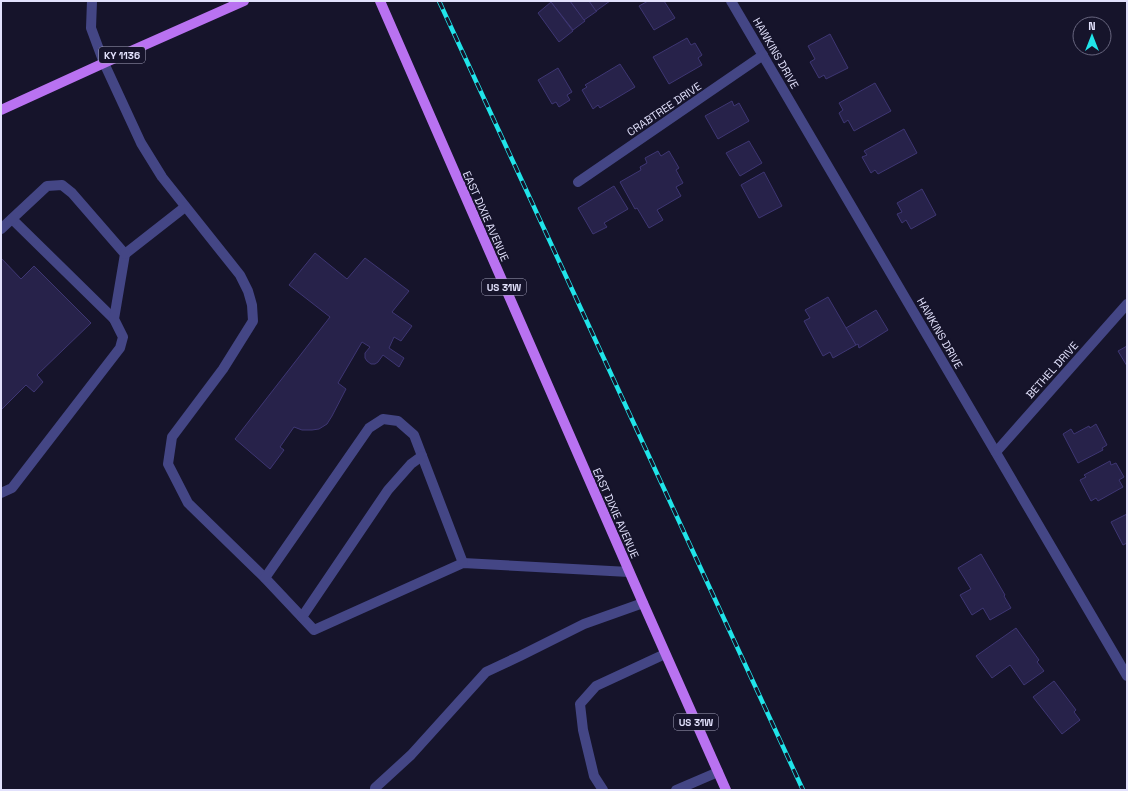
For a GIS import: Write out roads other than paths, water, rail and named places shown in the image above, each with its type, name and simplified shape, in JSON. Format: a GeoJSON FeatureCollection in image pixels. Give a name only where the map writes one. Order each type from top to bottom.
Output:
{"type":"FeatureCollection","features":[{"type":"Feature","properties":{"kind":"main road","name":"KY 1136"},"geometry":{"type":"LineString","coordinates":[[1,110],[244,1]]}},
{"type":"Feature","properties":{"kind":"main road","name":"EAST DIXIE AVENUE"},"geometry":{"type":"LineString","coordinates":[[380,1],[629,572]]}},
{"type":"Feature","properties":{"kind":"main road","name":"US 31W"},"geometry":{"type":"LineString","coordinates":[[629,572],[726,790]]}},
{"type":"Feature","properties":{"kind":"street"},"geometry":{"type":"LineString","coordinates":[[92,1],[91,28],[104,63],[141,143],[162,177],[240,275],[248,291],[252,305],[253,321],[223,369],[172,436],[168,464],[188,502],[302,616],[314,630],[463,563],[629,572]]}},
{"type":"Feature","properties":{"kind":"street","name":"HAWKINS DRIVE"},"geometry":{"type":"LineString","coordinates":[[731,1],[1127,676]]}},
{"type":"Feature","properties":{"kind":"street","name":"CRABTREE DRIVE"},"geometry":{"type":"LineString","coordinates":[[578,182],[764,55]]}},
{"type":"Feature","properties":{"kind":"street"},"geometry":{"type":"LineString","coordinates":[[1,229],[47,186],[62,186],[72,192],[125,254]]}},
{"type":"Feature","properties":{"kind":"street"},"geometry":{"type":"LineString","coordinates":[[114,319],[125,254],[185,207]]}},
{"type":"Feature","properties":{"kind":"street"},"geometry":{"type":"LineString","coordinates":[[1,492],[12,488],[120,348],[123,337],[114,319],[12,219]]}},
{"type":"Feature","properties":{"kind":"street","name":"BETHEL DRIVE"},"geometry":{"type":"LineString","coordinates":[[996,452],[1127,304]]}},
{"type":"Feature","properties":{"kind":"street"},"geometry":{"type":"LineString","coordinates":[[264,578],[369,428],[383,419],[398,421],[414,434],[463,563]]}},
{"type":"Feature","properties":{"kind":"street"},"geometry":{"type":"LineString","coordinates":[[302,616],[388,490],[411,464],[422,456]]}},
{"type":"Feature","properties":{"kind":"street"},"geometry":{"type":"LineString","coordinates":[[375,790],[375,788],[411,755],[486,672],[584,624],[643,603]]}},
{"type":"Feature","properties":{"kind":"street"},"geometry":{"type":"LineString","coordinates":[[603,790],[594,776],[583,730],[580,704],[596,686],[666,654]]}},
{"type":"Feature","properties":{"kind":"street"},"geometry":{"type":"LineString","coordinates":[[676,790],[718,772]]}},
{"type":"Feature","properties":{"kind":"railway"},"geometry":{"type":"LineString","coordinates":[[439,1],[803,790]]}}]}
